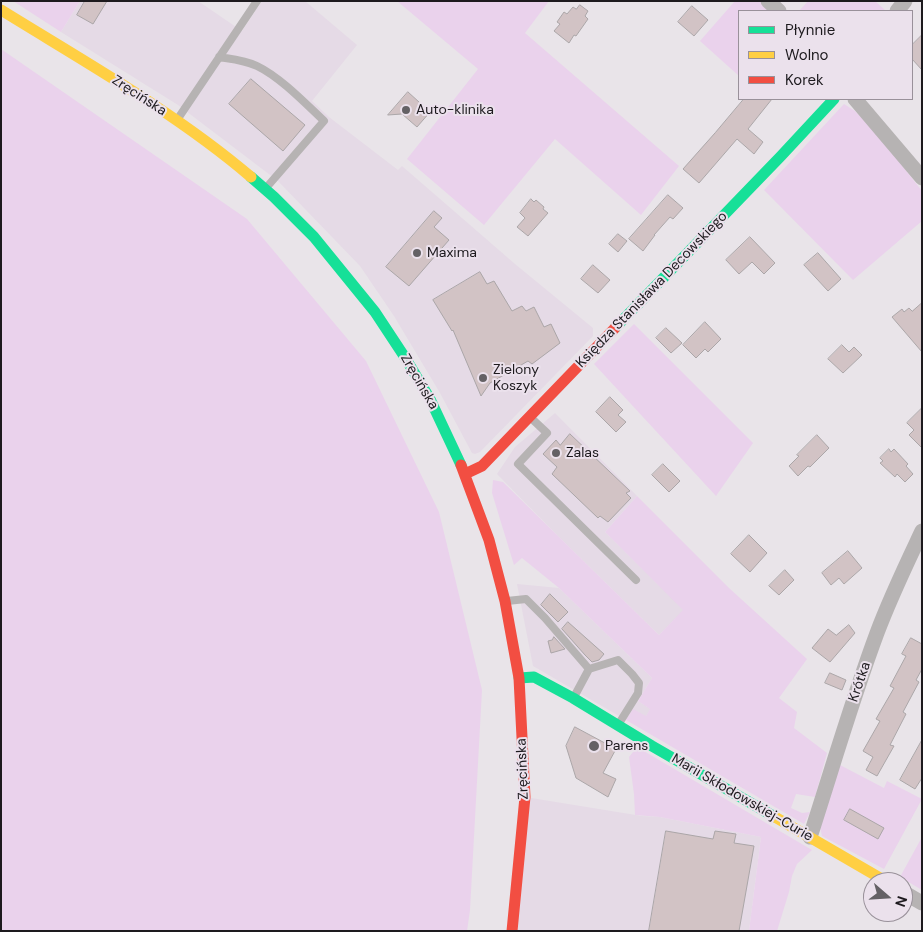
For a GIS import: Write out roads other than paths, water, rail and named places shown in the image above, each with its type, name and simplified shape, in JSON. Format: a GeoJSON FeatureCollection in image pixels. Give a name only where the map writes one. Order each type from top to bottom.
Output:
{"type":"FeatureCollection","features":[{"type":"Feature","properties":{"kind":"street"},"geometry":{"type":"LineString","coordinates":[[768,1],[778,10]]}},
{"type":"Feature","properties":{"kind":"street","name":"Zręcińska"},"geometry":{"type":"LineString","coordinates":[[1,10],[96,68],[177,121],[225,155],[274,197],[314,237],[375,312],[406,358],[430,399],[465,474],[489,540],[505,601],[519,678],[525,797],[512,931]]}},
{"type":"Feature","properties":{"kind":"street","name":"Księdza Stanisława Decowskiego"},"geometry":{"type":"LineString","coordinates":[[465,474],[482,466],[833,100]]}},
{"type":"Feature","properties":{"kind":"street"},"geometry":{"type":"LineString","coordinates":[[856,100],[922,178]]}},
{"type":"Feature","properties":{"kind":"street","name":"Krótka"},"geometry":{"type":"LineString","coordinates":[[810,837],[877,631],[922,531]]}},
{"type":"Feature","properties":{"kind":"street","name":"Marii Skłodowskiej-Curie"},"geometry":{"type":"LineString","coordinates":[[519,678],[534,677],[573,698],[870,872]]}},
{"type":"Feature","properties":{"kind":"lane"},"geometry":{"type":"LineString","coordinates":[[177,121],[257,1]]}},
{"type":"Feature","properties":{"kind":"lane"},"geometry":{"type":"LineString","coordinates":[[219,57],[239,59],[256,65],[273,75],[324,121],[265,189]]}},
{"type":"Feature","properties":{"kind":"lane"},"geometry":{"type":"LineString","coordinates":[[529,417],[547,434],[518,464],[636,580]]}},
{"type":"Feature","properties":{"kind":"lane"},"geometry":{"type":"LineString","coordinates":[[505,601],[526,599],[545,618],[588,669]]}},
{"type":"Feature","properties":{"kind":"lane"},"geometry":{"type":"LineString","coordinates":[[573,698],[588,669],[618,660],[639,683],[638,693],[618,725]]}},
{"type":"Feature","properties":{"kind":"place","name":"Auto-klinika"},"geometry":{"type":"Point","coordinates":[406,110]}},
{"type":"Feature","properties":{"kind":"place","name":"Maxima"},"geometry":{"type":"Point","coordinates":[417,253]}},
{"type":"Feature","properties":{"kind":"place","name":"Zielony Koszyk"},"geometry":{"type":"Point","coordinates":[483,378]}},
{"type":"Feature","properties":{"kind":"place","name":"Zalas"},"geometry":{"type":"Point","coordinates":[556,453]}},
{"type":"Feature","properties":{"kind":"place","name":"Parens"},"geometry":{"type":"Point","coordinates":[594,746]}}]}
